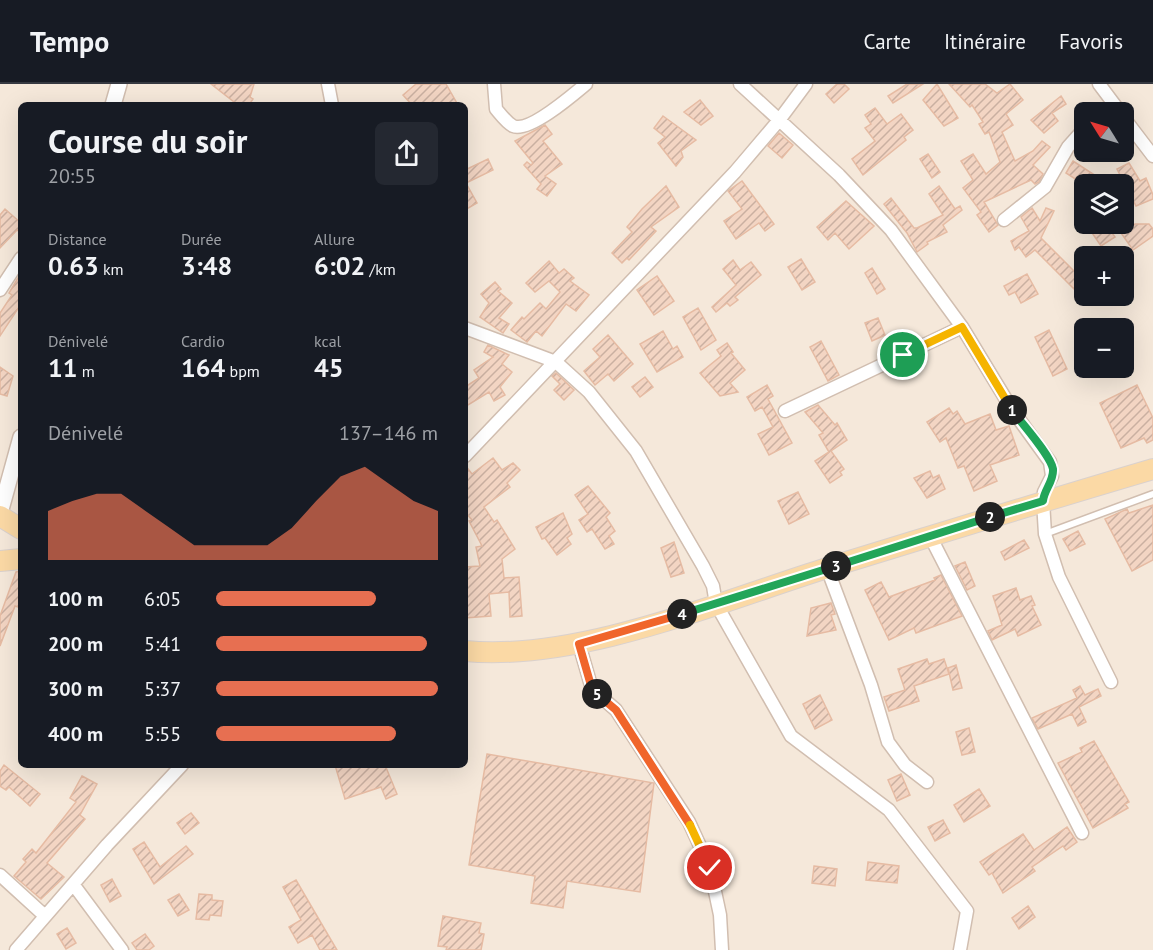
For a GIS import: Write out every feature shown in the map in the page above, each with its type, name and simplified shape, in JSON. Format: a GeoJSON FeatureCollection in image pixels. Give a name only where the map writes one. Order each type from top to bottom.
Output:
{"type":"FeatureCollection","features":[{"type":"Feature","properties":{"kind":"main road"},"geometry":{"type":"LineString","coordinates":[[468,651],[526,651],[579,644],[1153,469]]}},
{"type":"Feature","properties":{"kind":"main road"},"geometry":{"type":"LineString","coordinates":[[0,514],[18,527]]}},
{"type":"Feature","properties":{"kind":"main road"},"geometry":{"type":"LineString","coordinates":[[0,561],[18,559]]}},
{"type":"Feature","properties":{"kind":"street"},"geometry":{"type":"LineString","coordinates":[[114,102],[119,84]]}},
{"type":"Feature","properties":{"kind":"street"},"geometry":{"type":"LineString","coordinates":[[328,84],[331,102]]}},
{"type":"Feature","properties":{"kind":"street"},"geometry":{"type":"LineString","coordinates":[[494,84],[496,109],[513,126],[521,127],[544,116],[586,84]]}},
{"type":"Feature","properties":{"kind":"street"},"geometry":{"type":"LineString","coordinates":[[740,84],[839,175],[891,230],[962,327],[1013,411],[1050,462],[1052,476],[1044,492],[1043,501],[1045,534],[1059,577],[1111,682]]}},
{"type":"Feature","properties":{"kind":"street"},"geometry":{"type":"LineString","coordinates":[[468,453],[735,172],[806,84]]}},
{"type":"Feature","properties":{"kind":"street"},"geometry":{"type":"LineString","coordinates":[[1099,84],[1111,102]]}},
{"type":"Feature","properties":{"kind":"street"},"geometry":{"type":"LineString","coordinates":[[1134,132],[1153,156]]}},
{"type":"Feature","properties":{"kind":"street"},"geometry":{"type":"LineString","coordinates":[[1004,220],[1045,187],[1074,140]]}},
{"type":"Feature","properties":{"kind":"street"},"geometry":{"type":"LineString","coordinates":[[0,290],[18,263]]}},
{"type":"Feature","properties":{"kind":"street"},"geometry":{"type":"LineString","coordinates":[[785,411],[962,327]]}},
{"type":"Feature","properties":{"kind":"street"},"geometry":{"type":"LineString","coordinates":[[468,330],[556,362],[600,403],[636,451],[703,566],[713,586],[716,604],[791,736],[889,810],[967,911],[960,950]]}},
{"type":"Feature","properties":{"kind":"street"},"geometry":{"type":"LineString","coordinates":[[0,514],[18,448]]}},
{"type":"Feature","properties":{"kind":"street"},"geometry":{"type":"LineString","coordinates":[[931,538],[1082,833]]}},
{"type":"Feature","properties":{"kind":"street"},"geometry":{"type":"LineString","coordinates":[[827,568],[871,685],[888,742],[904,765],[927,782]]}},
{"type":"Feature","properties":{"kind":"street"},"geometry":{"type":"LineString","coordinates":[[579,644],[592,689],[616,710],[689,822],[710,868],[720,915],[722,950]]}},
{"type":"Feature","properties":{"kind":"street"},"geometry":{"type":"LineString","coordinates":[[16,950],[179,768]]}},
{"type":"Feature","properties":{"kind":"street"},"geometry":{"type":"LineString","coordinates":[[0,875],[45,916]]}},
{"type":"Feature","properties":{"kind":"street"},"geometry":{"type":"LineString","coordinates":[[73,884],[122,950]]}},
{"type":"Feature","properties":{"kind":"lane"},"geometry":{"type":"LineString","coordinates":[[1045,534],[1153,494]]}},
{"type":"Feature","properties":{"kind":"shaded area"},"geometry":{"type":"Polygon","coordinates":[[[0,84],[1153,84],[1153,950],[0,950],[0,84]]]}},
{"type":"Feature","properties":{"kind":"building"},"geometry":{"type":"Polygon","coordinates":[[[211,84],[254,84],[250,97],[253,99],[251,102],[234,102],[211,84]]]}},
{"type":"Feature","properties":{"kind":"building"},"geometry":{"type":"Polygon","coordinates":[[[416,84],[446,84],[456,102],[409,102],[403,95],[416,84]]]}},
{"type":"Feature","properties":{"kind":"building"},"geometry":{"type":"Polygon","coordinates":[[[837,84],[844,84],[849,89],[834,103],[826,94],[837,84]]]}},
{"type":"Feature","properties":{"kind":"building"},"geometry":{"type":"Polygon","coordinates":[[[907,84],[923,84],[893,103],[888,96],[907,84]]]}},
{"type":"Feature","properties":{"kind":"building"},"geometry":{"type":"Polygon","coordinates":[[[937,84],[958,118],[944,126],[923,100],[937,84]]]}},
{"type":"Feature","properties":{"kind":"building"},"geometry":{"type":"Polygon","coordinates":[[[949,84],[985,84],[997,93],[1010,84],[1023,100],[1006,114],[1013,125],[1002,132],[1015,161],[1033,151],[1042,141],[1050,147],[1033,165],[1043,174],[1039,182],[1035,184],[1031,180],[984,202],[998,225],[989,232],[977,215],[981,212],[963,188],[973,180],[961,161],[973,154],[986,174],[1000,162],[989,132],[985,134],[979,124],[983,122],[972,105],[970,107],[949,84]]]}},
{"type":"Feature","properties":{"kind":"building"},"geometry":{"type":"Polygon","coordinates":[[[1061,96],[1066,104],[1052,113],[1058,121],[1044,133],[1031,120],[1061,96]]]}},
{"type":"Feature","properties":{"kind":"building"},"geometry":{"type":"Polygon","coordinates":[[[700,100],[713,116],[701,125],[684,112],[700,100]]]}},
{"type":"Feature","properties":{"kind":"building"},"geometry":{"type":"Polygon","coordinates":[[[875,108],[887,124],[901,114],[913,130],[904,137],[906,140],[863,175],[852,159],[875,141],[865,128],[871,124],[865,115],[875,108]]]}},
{"type":"Feature","properties":{"kind":"building"},"geometry":{"type":"Polygon","coordinates":[[[663,116],[696,140],[681,151],[683,157],[676,166],[658,143],[665,137],[654,128],[663,116]]]}},
{"type":"Feature","properties":{"kind":"building"},"geometry":{"type":"Polygon","coordinates":[[[545,125],[552,134],[543,141],[562,164],[545,176],[556,184],[547,196],[537,189],[541,184],[524,165],[527,162],[531,165],[533,163],[515,141],[545,125]]]}},
{"type":"Feature","properties":{"kind":"building"},"geometry":{"type":"Polygon","coordinates":[[[779,133],[793,145],[782,158],[768,146],[779,133]]]}},
{"type":"Feature","properties":{"kind":"building"},"geometry":{"type":"Polygon","coordinates":[[[928,154],[940,172],[932,178],[920,159],[928,154]]]}},
{"type":"Feature","properties":{"kind":"building"},"geometry":{"type":"Polygon","coordinates":[[[488,159],[493,170],[468,182],[468,169],[488,159]]]}},
{"type":"Feature","properties":{"kind":"building"},"geometry":{"type":"Polygon","coordinates":[[[1073,161],[1093,174],[1074,174],[1074,178],[1066,173],[1073,161]]]}},
{"type":"Feature","properties":{"kind":"building"},"geometry":{"type":"Polygon","coordinates":[[[1129,163],[1140,181],[1146,178],[1153,199],[1136,206],[1134,174],[1120,174],[1117,169],[1129,163]]]}},
{"type":"Feature","properties":{"kind":"building"},"geometry":{"type":"Polygon","coordinates":[[[742,181],[774,224],[765,231],[759,223],[736,239],[724,221],[742,209],[728,191],[742,181]]]}},
{"type":"Feature","properties":{"kind":"building"},"geometry":{"type":"Polygon","coordinates":[[[666,186],[679,207],[651,227],[656,231],[629,260],[627,258],[622,263],[612,253],[632,232],[627,227],[666,186]]]}},
{"type":"Feature","properties":{"kind":"building"},"geometry":{"type":"Polygon","coordinates":[[[939,186],[955,209],[960,206],[962,210],[943,225],[947,232],[927,242],[928,244],[917,252],[907,233],[884,204],[891,198],[914,228],[917,228],[943,215],[929,194],[939,186]]]}},
{"type":"Feature","properties":{"kind":"building"},"geometry":{"type":"Polygon","coordinates":[[[468,187],[477,203],[468,208],[468,187]]]}},
{"type":"Feature","properties":{"kind":"building"},"geometry":{"type":"Polygon","coordinates":[[[846,201],[874,226],[849,249],[835,233],[828,240],[817,227],[846,201]]]}},
{"type":"Feature","properties":{"kind":"building"},"geometry":{"type":"Polygon","coordinates":[[[1032,208],[1040,221],[1046,208],[1054,211],[1041,238],[1074,271],[1074,289],[1035,250],[1026,257],[1019,247],[1015,250],[1011,241],[1029,231],[1021,217],[1032,208]]]}},
{"type":"Feature","properties":{"kind":"building"},"geometry":{"type":"Polygon","coordinates":[[[5,209],[18,220],[18,231],[0,248],[0,215],[5,209]]]}},
{"type":"Feature","properties":{"kind":"building"},"geometry":{"type":"Polygon","coordinates":[[[1149,224],[1153,229],[1153,236],[1134,249],[1134,246],[1130,246],[1122,234],[1134,234],[1134,225],[1149,224]]]}},
{"type":"Feature","properties":{"kind":"building"},"geometry":{"type":"Polygon","coordinates":[[[1093,234],[1113,234],[1115,237],[1101,246],[1093,234]]]}},
{"type":"Feature","properties":{"kind":"building"},"geometry":{"type":"Polygon","coordinates":[[[801,259],[815,282],[802,290],[788,267],[801,259]]]}},
{"type":"Feature","properties":{"kind":"building"},"geometry":{"type":"Polygon","coordinates":[[[733,260],[740,270],[751,262],[761,275],[735,297],[738,300],[730,306],[727,303],[716,312],[712,307],[736,285],[723,269],[733,260]]]}},
{"type":"Feature","properties":{"kind":"building"},"geometry":{"type":"Polygon","coordinates":[[[549,261],[559,273],[564,269],[574,278],[570,281],[589,295],[576,311],[566,304],[542,336],[536,331],[527,342],[511,330],[522,317],[524,319],[540,303],[546,309],[560,292],[549,281],[535,292],[526,283],[549,261]]]}},
{"type":"Feature","properties":{"kind":"building"},"geometry":{"type":"Polygon","coordinates":[[[872,268],[885,289],[877,294],[865,273],[872,268]]]}},
{"type":"Feature","properties":{"kind":"building"},"geometry":{"type":"Polygon","coordinates":[[[1027,274],[1038,294],[1021,303],[1015,292],[1009,295],[1004,286],[1027,274]]]}},
{"type":"Feature","properties":{"kind":"building"},"geometry":{"type":"Polygon","coordinates":[[[657,276],[674,301],[654,315],[637,290],[657,276]]]}},
{"type":"Feature","properties":{"kind":"building"},"geometry":{"type":"Polygon","coordinates":[[[18,278],[18,309],[0,336],[0,313],[12,295],[9,293],[18,278]]]}},
{"type":"Feature","properties":{"kind":"building"},"geometry":{"type":"Polygon","coordinates":[[[495,282],[501,289],[498,291],[512,303],[499,318],[509,324],[503,333],[480,317],[489,303],[481,294],[495,282]]]}},
{"type":"Feature","properties":{"kind":"building"},"geometry":{"type":"Polygon","coordinates":[[[698,308],[716,340],[701,350],[683,317],[698,308]]]}},
{"type":"Feature","properties":{"kind":"building"},"geometry":{"type":"Polygon","coordinates":[[[878,318],[885,335],[872,341],[865,323],[878,318]]]}},
{"type":"Feature","properties":{"kind":"building"},"geometry":{"type":"Polygon","coordinates":[[[1049,330],[1067,369],[1053,376],[1035,337],[1049,330]]]}},
{"type":"Feature","properties":{"kind":"building"},"geometry":{"type":"Polygon","coordinates":[[[663,331],[673,349],[677,346],[683,357],[657,372],[640,344],[663,331]]]}},
{"type":"Feature","properties":{"kind":"building"},"geometry":{"type":"Polygon","coordinates":[[[608,335],[633,364],[614,381],[608,374],[595,385],[584,371],[600,357],[593,349],[608,335]]]}},
{"type":"Feature","properties":{"kind":"building"},"geometry":{"type":"Polygon","coordinates":[[[821,341],[839,375],[828,381],[810,347],[821,341]]]}},
{"type":"Feature","properties":{"kind":"building"},"geometry":{"type":"Polygon","coordinates":[[[727,343],[733,352],[731,353],[745,370],[730,383],[738,392],[720,396],[700,373],[721,356],[717,350],[727,343]]]}},
{"type":"Feature","properties":{"kind":"building"},"geometry":{"type":"Polygon","coordinates":[[[488,345],[509,355],[502,364],[512,372],[500,387],[505,395],[494,401],[489,392],[468,405],[468,385],[479,378],[474,370],[493,357],[484,352],[488,345]]]}},
{"type":"Feature","properties":{"kind":"building"},"geometry":{"type":"Polygon","coordinates":[[[0,367],[13,376],[7,396],[0,394],[0,367]]]}},
{"type":"Feature","properties":{"kind":"building"},"geometry":{"type":"Polygon","coordinates":[[[556,373],[574,390],[564,400],[554,390],[560,384],[552,376],[556,373]]]}},
{"type":"Feature","properties":{"kind":"building"},"geometry":{"type":"Polygon","coordinates":[[[645,377],[653,387],[640,397],[632,387],[645,377]]]}},
{"type":"Feature","properties":{"kind":"building"},"geometry":{"type":"Polygon","coordinates":[[[767,385],[773,396],[768,399],[792,443],[769,455],[758,434],[773,427],[762,407],[755,411],[747,397],[767,385]]]}},
{"type":"Feature","properties":{"kind":"building"},"geometry":{"type":"Polygon","coordinates":[[[1137,385],[1153,418],[1153,440],[1147,443],[1144,438],[1121,448],[1100,403],[1137,385]]]}},
{"type":"Feature","properties":{"kind":"building"},"geometry":{"type":"Polygon","coordinates":[[[818,405],[835,425],[837,423],[847,440],[831,451],[844,469],[840,472],[842,475],[830,483],[815,461],[829,452],[819,435],[823,433],[805,412],[818,405]]]}},
{"type":"Feature","properties":{"kind":"building"},"geometry":{"type":"Polygon","coordinates":[[[949,408],[953,414],[957,411],[965,424],[990,414],[996,430],[1009,426],[1019,455],[990,465],[997,481],[974,491],[964,466],[958,468],[946,438],[940,442],[927,422],[949,408]]]}},
{"type":"Feature","properties":{"kind":"building"},"geometry":{"type":"Polygon","coordinates":[[[493,458],[502,470],[513,463],[520,470],[507,483],[510,487],[484,507],[494,522],[497,520],[515,549],[502,559],[504,578],[519,577],[522,616],[510,617],[509,592],[489,594],[491,616],[468,618],[468,567],[480,566],[476,547],[482,546],[468,515],[468,469],[472,474],[493,458]]]}},
{"type":"Feature","properties":{"kind":"building"},"geometry":{"type":"Polygon","coordinates":[[[930,471],[933,478],[939,475],[945,489],[927,498],[914,478],[930,471]]]}},
{"type":"Feature","properties":{"kind":"building"},"geometry":{"type":"Polygon","coordinates":[[[588,486],[610,513],[606,517],[615,531],[609,536],[614,544],[605,549],[592,529],[587,532],[579,520],[588,514],[575,495],[588,486]]]}},
{"type":"Feature","properties":{"kind":"building"},"geometry":{"type":"Polygon","coordinates":[[[798,492],[809,514],[789,524],[778,501],[798,492]]]}},
{"type":"Feature","properties":{"kind":"building"},"geometry":{"type":"Polygon","coordinates":[[[1153,505],[1153,560],[1132,571],[1105,519],[1127,509],[1129,513],[1153,505]]]}},
{"type":"Feature","properties":{"kind":"building"},"geometry":{"type":"Polygon","coordinates":[[[563,513],[572,534],[567,538],[571,544],[557,555],[545,538],[542,539],[536,527],[563,513]]]}},
{"type":"Feature","properties":{"kind":"building"},"geometry":{"type":"Polygon","coordinates":[[[1078,531],[1085,544],[1070,551],[1063,539],[1078,531]]]}},
{"type":"Feature","properties":{"kind":"building"},"geometry":{"type":"Polygon","coordinates":[[[1024,540],[1029,548],[1005,560],[1001,552],[1024,540]]]}},
{"type":"Feature","properties":{"kind":"building"},"geometry":{"type":"Polygon","coordinates":[[[674,542],[684,573],[671,577],[661,548],[674,542]]]}},
{"type":"Feature","properties":{"kind":"building"},"geometry":{"type":"Polygon","coordinates":[[[965,562],[975,586],[967,590],[955,566],[965,562]]]}},
{"type":"Feature","properties":{"kind":"building"},"geometry":{"type":"Polygon","coordinates":[[[18,572],[18,607],[15,606],[0,646],[0,616],[18,572]]]}},
{"type":"Feature","properties":{"kind":"building"},"geometry":{"type":"Polygon","coordinates":[[[941,575],[962,616],[916,633],[914,628],[889,640],[865,590],[881,582],[889,597],[935,580],[934,578],[941,575]]]}},
{"type":"Feature","properties":{"kind":"building"},"geometry":{"type":"Polygon","coordinates":[[[1016,588],[1020,600],[1031,596],[1035,605],[1032,606],[1041,625],[1018,636],[1015,629],[992,640],[988,631],[1002,625],[993,596],[1016,588]]]}},
{"type":"Feature","properties":{"kind":"building"},"geometry":{"type":"Polygon","coordinates":[[[831,603],[835,614],[831,615],[836,630],[807,636],[811,608],[831,603]]]}},
{"type":"Feature","properties":{"kind":"building"},"geometry":{"type":"Polygon","coordinates":[[[927,659],[929,664],[944,659],[949,674],[914,686],[919,701],[889,711],[884,697],[905,690],[898,669],[927,659]]]}},
{"type":"Feature","properties":{"kind":"building"},"geometry":{"type":"Polygon","coordinates":[[[956,665],[962,688],[953,690],[948,668],[956,665]]]}},
{"type":"Feature","properties":{"kind":"building"},"geometry":{"type":"Polygon","coordinates":[[[1080,686],[1085,695],[1098,689],[1101,696],[1079,707],[1086,722],[1078,726],[1072,714],[1038,729],[1032,718],[1077,698],[1073,690],[1080,686]]]}},
{"type":"Feature","properties":{"kind":"building"},"geometry":{"type":"Polygon","coordinates":[[[820,695],[832,720],[815,729],[803,704],[820,695]]]}},
{"type":"Feature","properties":{"kind":"building"},"geometry":{"type":"Polygon","coordinates":[[[969,728],[975,752],[962,755],[956,732],[969,728]]]}},
{"type":"Feature","properties":{"kind":"building"},"geometry":{"type":"Polygon","coordinates":[[[1094,741],[1129,802],[1125,804],[1128,808],[1093,828],[1058,763],[1082,752],[1080,748],[1094,741]]]}},
{"type":"Feature","properties":{"kind":"building"},"geometry":{"type":"Polygon","coordinates":[[[487,754],[654,783],[640,892],[567,881],[563,908],[531,903],[535,876],[469,865],[487,754]]]}},
{"type":"Feature","properties":{"kind":"building"},"geometry":{"type":"Polygon","coordinates":[[[4,765],[40,794],[30,806],[9,787],[6,790],[0,786],[0,771],[4,765]]]}},
{"type":"Feature","properties":{"kind":"building"},"geometry":{"type":"Polygon","coordinates":[[[336,768],[386,768],[397,794],[386,799],[381,787],[345,799],[336,768]]]}},
{"type":"Feature","properties":{"kind":"building"},"geometry":{"type":"Polygon","coordinates":[[[901,774],[910,795],[897,801],[888,780],[901,774]]]}},
{"type":"Feature","properties":{"kind":"building"},"geometry":{"type":"Polygon","coordinates":[[[82,776],[97,784],[80,815],[85,819],[47,863],[64,877],[41,899],[14,876],[26,862],[23,859],[32,849],[36,853],[76,802],[70,798],[82,776]]]}},
{"type":"Feature","properties":{"kind":"building"},"geometry":{"type":"Polygon","coordinates":[[[979,789],[990,806],[964,822],[954,805],[979,789]]]}},
{"type":"Feature","properties":{"kind":"building"},"geometry":{"type":"Polygon","coordinates":[[[191,813],[199,823],[185,834],[177,823],[191,813]]]}},
{"type":"Feature","properties":{"kind":"building"},"geometry":{"type":"Polygon","coordinates":[[[943,820],[950,833],[935,841],[928,827],[943,820]]]}},
{"type":"Feature","properties":{"kind":"building"},"geometry":{"type":"Polygon","coordinates":[[[1067,827],[1077,842],[1066,850],[1063,846],[1032,867],[1035,871],[1003,893],[992,873],[989,875],[980,862],[1023,834],[1034,850],[1067,827]]]}},
{"type":"Feature","properties":{"kind":"building"},"geometry":{"type":"Polygon","coordinates":[[[144,842],[160,867],[186,846],[193,854],[154,884],[133,849],[144,842]]]}},
{"type":"Feature","properties":{"kind":"building"},"geometry":{"type":"Polygon","coordinates":[[[868,862],[899,866],[897,883],[866,880],[868,862]]]}},
{"type":"Feature","properties":{"kind":"building"},"geometry":{"type":"Polygon","coordinates":[[[814,866],[837,869],[835,886],[812,883],[814,866]]]}},
{"type":"Feature","properties":{"kind":"building"},"geometry":{"type":"Polygon","coordinates":[[[112,879],[121,896],[110,902],[101,885],[112,879]]]}},
{"type":"Feature","properties":{"kind":"building"},"geometry":{"type":"Polygon","coordinates":[[[296,880],[337,950],[320,950],[312,935],[298,943],[289,927],[301,920],[283,887],[296,880]]]}},
{"type":"Feature","properties":{"kind":"building"},"geometry":{"type":"Polygon","coordinates":[[[179,894],[189,910],[178,916],[168,900],[179,894]]]}},
{"type":"Feature","properties":{"kind":"building"},"geometry":{"type":"Polygon","coordinates":[[[199,894],[212,895],[212,900],[223,901],[221,916],[210,915],[209,920],[196,919],[199,894]]]}},
{"type":"Feature","properties":{"kind":"building"},"geometry":{"type":"Polygon","coordinates":[[[1028,906],[1035,917],[1019,929],[1012,918],[1028,906]]]}},
{"type":"Feature","properties":{"kind":"building"},"geometry":{"type":"Polygon","coordinates":[[[443,916],[481,923],[479,933],[484,934],[481,950],[446,950],[447,947],[438,946],[443,916]]]}},
{"type":"Feature","properties":{"kind":"building"},"geometry":{"type":"Polygon","coordinates":[[[67,928],[76,943],[66,949],[57,934],[67,928]]]}},
{"type":"Feature","properties":{"kind":"building"},"geometry":{"type":"Polygon","coordinates":[[[145,934],[154,946],[149,950],[137,950],[132,943],[145,934]]]}},
{"type":"Feature","properties":{"kind":"route"},"geometry":{"type":"LineString","coordinates":[[710,868],[689,822],[616,710],[592,689],[579,644],[931,538],[1043,501],[1044,492],[1052,476],[1053,469],[1050,462],[1013,411],[962,327],[903,355]]}}]}
